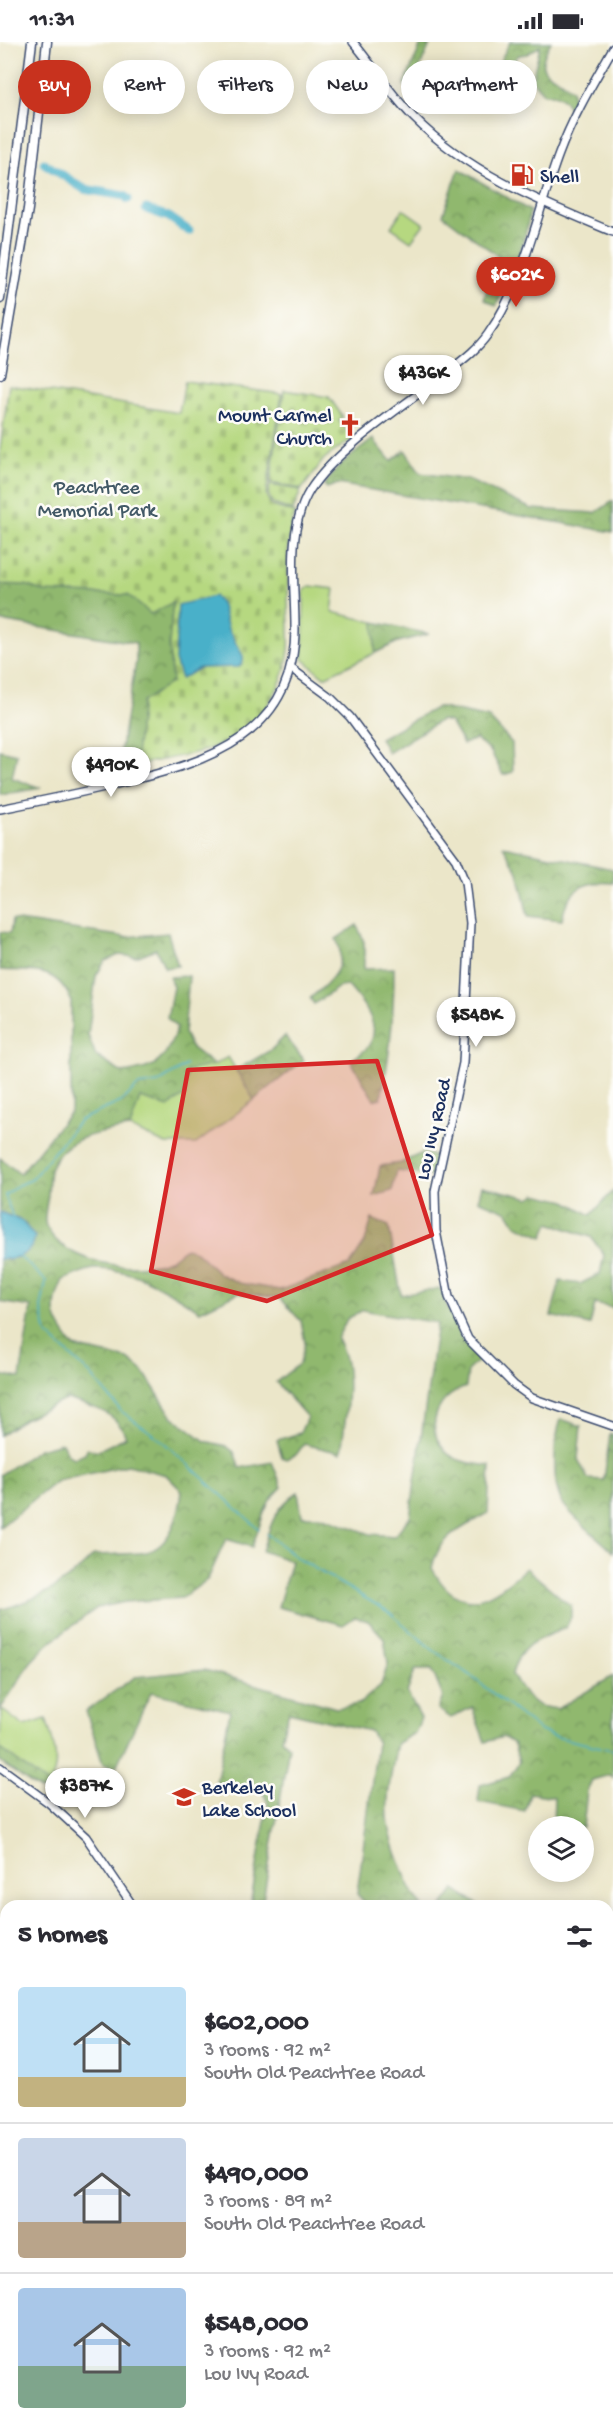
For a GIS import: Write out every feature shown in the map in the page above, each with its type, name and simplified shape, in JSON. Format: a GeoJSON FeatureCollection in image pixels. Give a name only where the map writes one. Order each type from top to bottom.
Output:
{"type":"FeatureCollection","features":[{"type":"Feature","properties":{"kind":"highway"},"geometry":{"type":"LineString","coordinates":[[0,299],[32,42]]}},
{"type":"Feature","properties":{"kind":"highway"},"geometry":{"type":"LineString","coordinates":[[0,374],[27,221],[46,42]]}},
{"type":"Feature","properties":{"kind":"street"},"geometry":{"type":"LineString","coordinates":[[353,42],[405,108],[434,137],[479,170],[542,203],[613,232]]}},
{"type":"Feature","properties":{"kind":"street"},"geometry":{"type":"LineString","coordinates":[[0,810],[144,778],[197,762],[231,746],[263,721],[284,689],[292,669],[295,649],[294,554],[297,526],[309,492],[335,460],[458,363],[487,335],[511,292],[573,120],[613,48]]}},
{"type":"Feature","properties":{"kind":"street","name":"Lou Ivy Road"},"geometry":{"type":"LineString","coordinates":[[292,669],[323,691],[351,717],[456,860],[465,882],[470,923],[470,952],[463,1063],[435,1191],[436,1231],[452,1309],[468,1339],[514,1385],[532,1398],[613,1426]]}},
{"type":"Feature","properties":{"kind":"street"},"geometry":{"type":"LineString","coordinates":[[0,1767],[49,1803],[86,1837],[130,1900]]}},
{"type":"Feature","properties":{"kind":"highlighted area"},"geometry":{"type":"Polygon","coordinates":[[[377,1061],[432,1235],[267,1301],[151,1271],[188,1070],[377,1061]]]}},
{"type":"Feature","properties":{"kind":"green space"},"geometry":{"type":"Polygon","coordinates":[[[422,42],[431,42],[423,60],[414,60],[422,42]]]}},
{"type":"Feature","properties":{"kind":"green space"},"geometry":{"type":"Polygon","coordinates":[[[510,42],[551,42],[545,53],[543,67],[572,90],[573,99],[569,108],[559,96],[544,94],[537,86],[537,60],[540,46],[527,54],[519,55],[514,60],[501,60],[510,42]]]}},
{"type":"Feature","properties":{"kind":"green space"},"geometry":{"type":"Polygon","coordinates":[[[459,169],[530,211],[521,248],[496,306],[484,299],[499,257],[443,215],[459,169]]]}},
{"type":"Feature","properties":{"kind":"green space"},"geometry":{"type":"Polygon","coordinates":[[[403,209],[424,224],[411,241],[391,227],[403,209]]]}},
{"type":"Feature","properties":{"kind":"green space","name":"Peachtree Memorial Park"},"geometry":{"type":"Polygon","coordinates":[[[185,381],[282,394],[266,495],[272,506],[295,513],[288,556],[289,649],[282,679],[275,693],[256,719],[245,729],[209,749],[135,765],[142,702],[172,682],[169,645],[173,602],[151,614],[128,595],[45,592],[26,585],[0,584],[0,449],[9,385],[179,413],[185,381]]]}},
{"type":"Feature","properties":{"kind":"green space"},"geometry":{"type":"Polygon","coordinates":[[[284,390],[329,397],[343,417],[339,421],[353,438],[324,459],[302,489],[270,483],[284,390]]]}},
{"type":"Feature","properties":{"kind":"green space"},"geometry":{"type":"Polygon","coordinates":[[[373,439],[391,461],[405,450],[420,473],[468,480],[532,509],[595,513],[613,501],[613,532],[338,484],[327,488],[324,485],[341,464],[373,439]]]}},
{"type":"Feature","properties":{"kind":"green space"},"geometry":{"type":"Polygon","coordinates":[[[270,485],[301,490],[293,511],[273,504],[268,494],[270,485]]]}},
{"type":"Feature","properties":{"kind":"green space"},"geometry":{"type":"Polygon","coordinates":[[[0,584],[26,585],[45,592],[129,595],[151,614],[173,602],[169,645],[172,682],[142,702],[135,765],[116,776],[136,662],[136,643],[0,621],[0,584]]]}},
{"type":"Feature","properties":{"kind":"green space"},"geometry":{"type":"Polygon","coordinates":[[[310,586],[335,589],[332,612],[374,622],[375,653],[324,677],[303,659],[304,591],[310,586]]]}},
{"type":"Feature","properties":{"kind":"green space"},"geometry":{"type":"Polygon","coordinates":[[[374,622],[429,634],[398,642],[375,653],[374,622]]]}},
{"type":"Feature","properties":{"kind":"green space"},"geometry":{"type":"Polygon","coordinates":[[[437,707],[489,718],[512,743],[513,772],[503,775],[491,752],[476,739],[463,744],[450,722],[441,720],[388,753],[380,738],[437,707]]]}},
{"type":"Feature","properties":{"kind":"green space"},"geometry":{"type":"Polygon","coordinates":[[[0,750],[17,754],[12,778],[41,788],[0,795],[0,750]]]}},
{"type":"Feature","properties":{"kind":"green space"},"geometry":{"type":"Polygon","coordinates":[[[503,846],[613,869],[613,883],[593,883],[578,889],[568,901],[562,920],[528,916],[518,872],[503,846]]]}},
{"type":"Feature","properties":{"kind":"green space"},"geometry":{"type":"Polygon","coordinates":[[[12,920],[126,937],[168,933],[178,966],[165,968],[156,949],[136,957],[119,955],[105,961],[96,976],[88,1035],[96,1056],[122,1073],[152,1065],[168,1049],[177,1028],[167,1018],[173,987],[169,977],[189,976],[184,1033],[191,1047],[214,1065],[187,1071],[185,1095],[168,1107],[140,1098],[130,1128],[84,1137],[65,1148],[51,1167],[49,1177],[45,1219],[46,1226],[55,1239],[84,1257],[121,1266],[157,1264],[171,1259],[186,1248],[195,1251],[220,1274],[239,1283],[280,1290],[350,1265],[365,1242],[372,1219],[389,1226],[401,1295],[440,1288],[461,1338],[479,1360],[468,1370],[466,1387],[447,1398],[441,1405],[436,1414],[435,1433],[450,1456],[490,1466],[488,1513],[446,1540],[435,1557],[432,1568],[454,1595],[465,1599],[477,1599],[501,1588],[526,1568],[571,1606],[571,1617],[566,1628],[532,1643],[520,1655],[512,1674],[526,1696],[539,1706],[557,1709],[613,1676],[613,1778],[610,1775],[592,1780],[587,1791],[584,1816],[553,1816],[554,1797],[530,1793],[525,1811],[478,1802],[480,1785],[509,1777],[519,1762],[514,1744],[503,1737],[485,1742],[472,1707],[451,1718],[438,1709],[443,1697],[432,1670],[415,1670],[407,1693],[421,1718],[415,1733],[397,1743],[388,1793],[388,1821],[396,1852],[407,1880],[418,1900],[362,1900],[357,1894],[377,1743],[370,1731],[289,1712],[281,1738],[289,1747],[263,1900],[251,1900],[268,1803],[262,1790],[216,1783],[230,1711],[151,1692],[116,1767],[103,1764],[86,1711],[135,1677],[205,1670],[336,1708],[359,1704],[381,1685],[388,1664],[384,1638],[368,1621],[355,1617],[343,1625],[278,1607],[291,1561],[262,1551],[271,1525],[279,1511],[298,1492],[302,1516],[321,1516],[370,1534],[394,1536],[410,1517],[437,1323],[363,1310],[347,1319],[337,1339],[343,1351],[348,1379],[347,1410],[341,1453],[304,1444],[296,1455],[286,1459],[282,1457],[277,1440],[300,1433],[307,1417],[276,1382],[300,1363],[305,1343],[301,1321],[279,1298],[238,1293],[200,1311],[150,1281],[123,1272],[94,1269],[63,1280],[56,1300],[56,1315],[58,1323],[74,1347],[128,1359],[143,1371],[172,1416],[205,1441],[226,1446],[234,1452],[240,1468],[272,1462],[282,1487],[270,1500],[252,1547],[226,1539],[208,1579],[182,1598],[125,1602],[97,1608],[49,1643],[30,1663],[0,1710],[0,1610],[28,1601],[51,1590],[94,1555],[140,1553],[155,1549],[173,1528],[182,1491],[166,1475],[128,1465],[57,1481],[0,1527],[0,1475],[39,1449],[62,1443],[68,1455],[74,1458],[85,1453],[87,1449],[97,1451],[126,1437],[122,1428],[109,1415],[94,1407],[67,1399],[26,1418],[0,1435],[0,1375],[20,1378],[31,1307],[0,1302],[0,1259],[10,1260],[22,1221],[0,1212],[0,1158],[20,1174],[71,1111],[71,1000],[65,989],[51,976],[33,971],[0,970],[0,932],[10,933],[12,920]]]}},
{"type":"Feature","properties":{"kind":"green space"},"geometry":{"type":"Polygon","coordinates":[[[357,925],[364,942],[364,969],[394,968],[390,1049],[381,1098],[374,1100],[351,1061],[368,1047],[373,1037],[372,1021],[364,1006],[348,986],[339,987],[314,1004],[310,998],[330,980],[339,966],[340,957],[336,939],[357,925]]]}},
{"type":"Feature","properties":{"kind":"green space"},"geometry":{"type":"Polygon","coordinates":[[[285,1036],[304,1060],[254,1100],[236,1070],[271,1050],[285,1036]]]}},
{"type":"Feature","properties":{"kind":"green space"},"geometry":{"type":"Polygon","coordinates":[[[228,1057],[254,1100],[196,1144],[166,1144],[130,1128],[140,1098],[168,1107],[185,1095],[187,1071],[214,1065],[228,1057]]]}},
{"type":"Feature","properties":{"kind":"green space"},"geometry":{"type":"Polygon","coordinates":[[[422,1153],[436,1156],[431,1176],[397,1171],[392,1191],[374,1196],[380,1166],[401,1163],[422,1153]]]}},
{"type":"Feature","properties":{"kind":"green space"},"geometry":{"type":"Polygon","coordinates":[[[482,1186],[530,1198],[536,1194],[566,1201],[591,1215],[613,1191],[613,1308],[595,1304],[590,1325],[551,1316],[560,1281],[580,1284],[600,1274],[604,1255],[591,1237],[549,1223],[543,1237],[516,1225],[508,1212],[478,1200],[482,1186]]]}},
{"type":"Feature","properties":{"kind":"green space"},"geometry":{"type":"Polygon","coordinates":[[[561,1419],[581,1426],[578,1459],[588,1479],[604,1480],[610,1434],[613,1434],[613,1552],[571,1514],[562,1502],[555,1472],[557,1438],[561,1419]]]}},
{"type":"Feature","properties":{"kind":"green space"},"geometry":{"type":"Polygon","coordinates":[[[1,1709],[24,1726],[46,1719],[56,1761],[49,1785],[0,1748],[1,1709]]]}},
{"type":"Feature","properties":{"kind":"green space"},"geometry":{"type":"Polygon","coordinates":[[[0,1748],[49,1785],[41,1791],[0,1762],[0,1748]]]}},
{"type":"Feature","properties":{"kind":"green space"},"geometry":{"type":"Polygon","coordinates":[[[455,1890],[471,1900],[446,1900],[455,1890]]]}},
{"type":"Feature","properties":{"kind":"water"},"geometry":{"type":"Polygon","coordinates":[[[214,596],[221,603],[228,629],[243,656],[243,662],[239,667],[199,668],[181,679],[175,660],[178,605],[214,596]]]}},
{"type":"Feature","properties":{"kind":"water"},"geometry":{"type":"Polygon","coordinates":[[[0,1212],[22,1221],[35,1237],[31,1248],[22,1255],[0,1259],[0,1212]]]}},
{"type":"Feature","properties":{"kind":"waterway"},"geometry":{"type":"LineString","coordinates":[[44,163],[84,189],[125,196],[128,199]]}},
{"type":"Feature","properties":{"kind":"waterway"},"geometry":{"type":"LineString","coordinates":[[146,209],[169,217],[189,231]]}},
{"type":"Feature","properties":{"kind":"waterway"},"geometry":{"type":"LineString","coordinates":[[13,1218],[5,1195],[18,1185],[31,1180],[80,1120],[121,1102],[138,1086],[158,1083],[186,1065]]}},
{"type":"Feature","properties":{"kind":"waterway"},"geometry":{"type":"LineString","coordinates":[[19,1256],[46,1281],[41,1308],[47,1334],[90,1374],[121,1411],[161,1440],[259,1529]]}},
{"type":"Feature","properties":{"kind":"waterway"},"geometry":{"type":"LineString","coordinates":[[267,1534],[297,1558],[389,1612],[433,1650],[471,1676],[539,1730],[552,1736],[613,1750]]}},
{"type":"Feature","properties":{"kind":"place","name":"Shell"},"geometry":{"type":"Point","coordinates":[522,175]}},
{"type":"Feature","properties":{"kind":"place","name":"Mount Carmel Church"},"geometry":{"type":"Point","coordinates":[350,425]}},
{"type":"Feature","properties":{"kind":"place","name":"Berkeley Lake School"},"geometry":{"type":"Point","coordinates":[184,1797]}}]}
